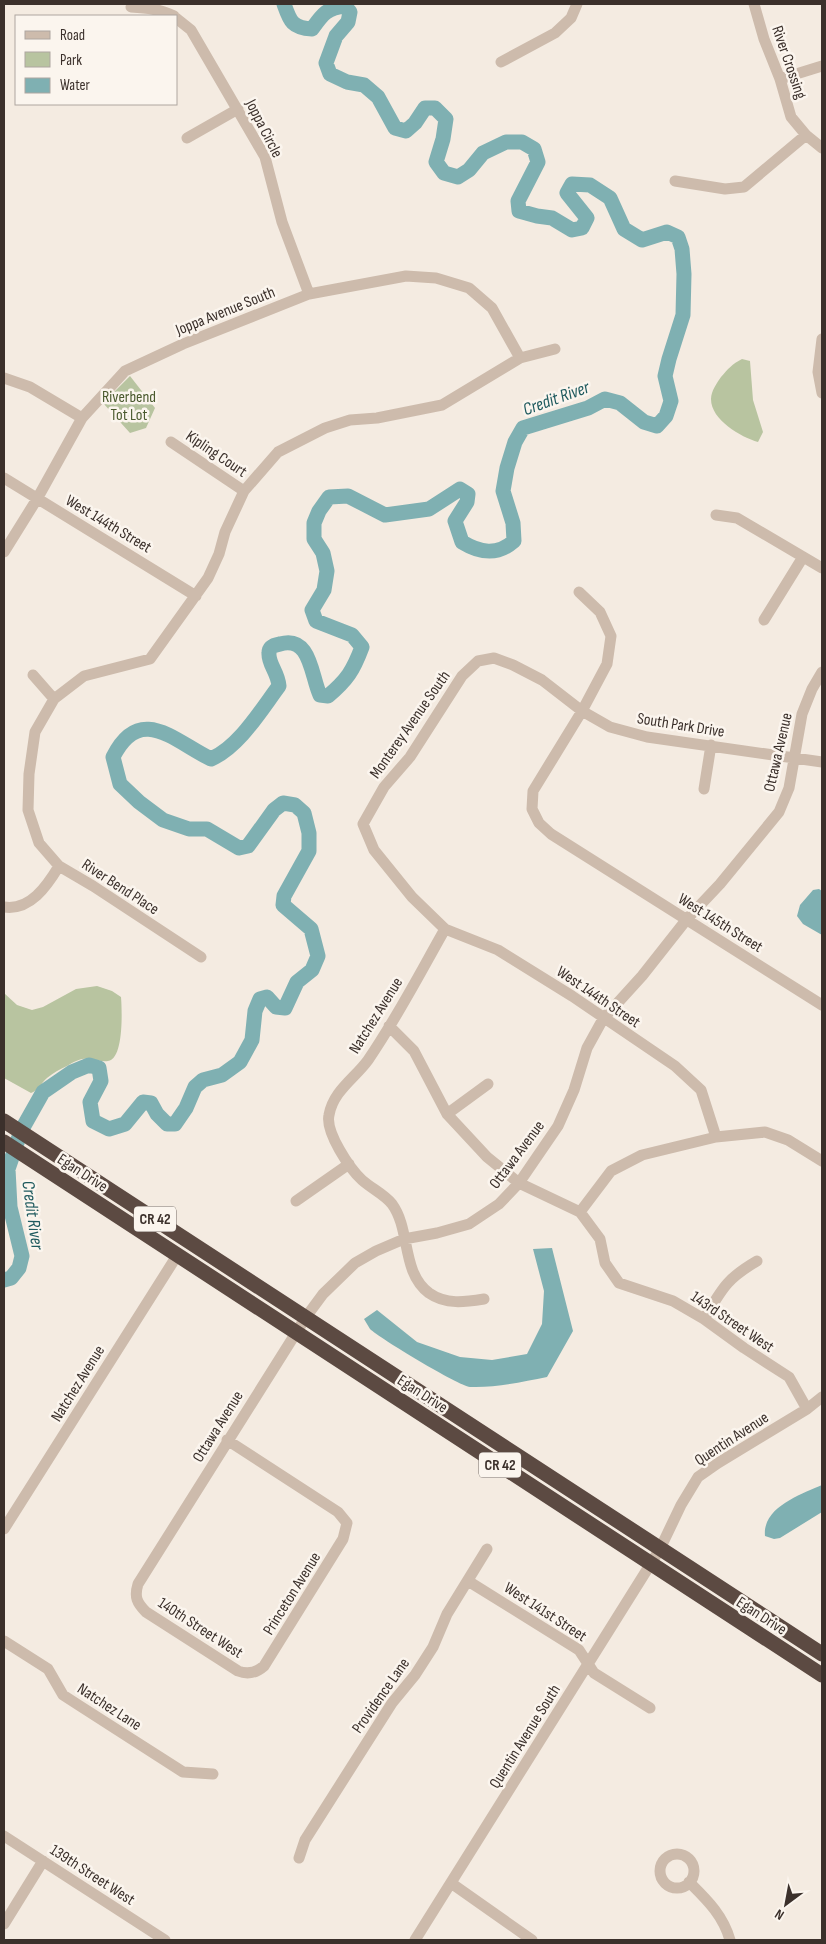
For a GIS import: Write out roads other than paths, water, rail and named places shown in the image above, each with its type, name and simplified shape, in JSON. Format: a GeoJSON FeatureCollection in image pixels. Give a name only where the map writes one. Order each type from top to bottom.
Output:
{"type":"FeatureCollection","features":[{"type":"Feature","properties":{"kind":"highway","name":"Egan Drive"},"geometry":{"type":"LineString","coordinates":[[4,1121],[822,1654]]}},
{"type":"Feature","properties":{"kind":"highway","name":"Egan Drive"},"geometry":{"type":"LineString","coordinates":[[4,1142],[822,1675]]}},
{"type":"Feature","properties":{"kind":"street"},"geometry":{"type":"LineString","coordinates":[[501,62],[555,32],[571,18],[577,4]]}},
{"type":"Feature","properties":{"kind":"street","name":"River Crossing"},"geometry":{"type":"LineString","coordinates":[[754,4],[791,117],[806,135],[822,148]]}},
{"type":"Feature","properties":{"kind":"street","name":"Joppa Circle"},"geometry":{"type":"LineString","coordinates":[[131,7],[165,12],[171,15]]}},
{"type":"Feature","properties":{"kind":"street","name":"Joppa Circle"},"geometry":{"type":"LineString","coordinates":[[178,19],[191,30],[265,158],[282,222],[309,294]]}},
{"type":"Feature","properties":{"kind":"street"},"geometry":{"type":"LineString","coordinates":[[780,79],[822,66]]}},
{"type":"Feature","properties":{"kind":"street"},"geometry":{"type":"LineString","coordinates":[[187,138],[238,109]]}},
{"type":"Feature","properties":{"kind":"street"},"geometry":{"type":"LineString","coordinates":[[675,181],[725,190],[744,187],[806,135]]}},
{"type":"Feature","properties":{"kind":"street","name":"Joppa Avenue South"},"geometry":{"type":"LineString","coordinates":[[4,552],[38,499],[82,418],[126,371],[183,344],[309,294],[406,276],[436,278],[461,285],[470,288],[492,308],[520,358]]}},
{"type":"Feature","properties":{"kind":"street"},"geometry":{"type":"LineString","coordinates":[[822,340],[818,372],[822,393]]}},
{"type":"Feature","properties":{"kind":"street"},"geometry":{"type":"LineString","coordinates":[[59,866],[39,844],[28,810],[29,774],[35,732],[54,699],[84,676],[150,659],[208,578],[219,554],[224,532],[244,491],[278,452],[325,428],[350,420],[377,418],[442,405],[520,358],[555,348]]}},
{"type":"Feature","properties":{"kind":"street"},"geometry":{"type":"LineString","coordinates":[[4,378],[30,387],[82,418]]}},
{"type":"Feature","properties":{"kind":"street","name":"Kipling Court"},"geometry":{"type":"LineString","coordinates":[[171,442],[244,491]]}},
{"type":"Feature","properties":{"kind":"street","name":"West 144th Street"},"geometry":{"type":"LineString","coordinates":[[4,478],[196,596]]}},
{"type":"Feature","properties":{"kind":"street"},"geometry":{"type":"LineString","coordinates":[[716,515],[737,518],[822,568]]}},
{"type":"Feature","properties":{"kind":"street"},"geometry":{"type":"LineString","coordinates":[[764,620],[803,557]]}},
{"type":"Feature","properties":{"kind":"street"},"geometry":{"type":"LineString","coordinates":[[580,592],[600,612],[611,636],[607,664],[582,711]]}},
{"type":"Feature","properties":{"kind":"street","name":"South Park Drive"},"geometry":{"type":"LineString","coordinates":[[494,658],[513,664],[542,680],[582,711],[610,727],[646,737],[822,762]]}},
{"type":"Feature","properties":{"kind":"street","name":"Monterey Avenue South"},"geometry":{"type":"LineString","coordinates":[[363,824],[384,787],[410,758],[462,676],[478,661],[494,658]]}},
{"type":"Feature","properties":{"kind":"street","name":"Ottawa Avenue"},"geometry":{"type":"LineString","coordinates":[[136,1601],[138,1584],[227,1440],[306,1317],[323,1294],[355,1263],[376,1251],[404,1239],[437,1234],[469,1224],[499,1204],[519,1183],[558,1126],[574,1090],[587,1048],[604,1019],[779,812],[789,788],[802,714],[812,689],[822,672]]}},
{"type":"Feature","properties":{"kind":"street"},"geometry":{"type":"LineString","coordinates":[[33,675],[54,699]]}},
{"type":"Feature","properties":{"kind":"street","name":"West 145th Street"},"geometry":{"type":"LineString","coordinates":[[582,711],[534,791],[532,809],[539,823],[551,834],[822,1005]]}},
{"type":"Feature","properties":{"kind":"street"},"geometry":{"type":"LineString","coordinates":[[704,789],[711,745]]}},
{"type":"Feature","properties":{"kind":"street","name":"West 144th Street"},"geometry":{"type":"LineString","coordinates":[[363,824],[374,850],[412,897],[445,929],[498,950],[572,996],[675,1066],[701,1090],[716,1137]]}},
{"type":"Feature","properties":{"kind":"street","name":"River Bend Place"},"geometry":{"type":"LineString","coordinates":[[4,907],[12,908],[34,899],[47,886],[59,866],[201,957]]}},
{"type":"Feature","properties":{"kind":"street","name":"Natchez Avenue"},"geometry":{"type":"LineString","coordinates":[[349,1164],[332,1137],[328,1116],[336,1095],[367,1061],[445,929]]}},
{"type":"Feature","properties":{"kind":"street","name":"143rd Street West"},"geometry":{"type":"LineString","coordinates":[[389,1026],[414,1051],[447,1114],[487,1157],[519,1183],[580,1212],[600,1239],[605,1263],[619,1283],[673,1301],[704,1319],[744,1348],[788,1376],[807,1409]]}},
{"type":"Feature","properties":{"kind":"street"},"geometry":{"type":"LineString","coordinates":[[447,1114],[488,1084]]}},
{"type":"Feature","properties":{"kind":"street"},"geometry":{"type":"LineString","coordinates":[[580,1212],[610,1171],[642,1155],[716,1137],[765,1132],[788,1140],[822,1161]]}},
{"type":"Feature","properties":{"kind":"street"},"geometry":{"type":"LineString","coordinates":[[296,1201],[349,1164],[361,1179],[391,1203],[403,1224],[404,1239],[416,1276],[422,1286],[430,1294],[450,1302],[484,1299]]}},
{"type":"Feature","properties":{"kind":"street","name":"Natchez Avenue"},"geometry":{"type":"LineString","coordinates":[[4,1530],[178,1254]]}},
{"type":"Feature","properties":{"kind":"street"},"geometry":{"type":"LineString","coordinates":[[704,1319],[726,1283],[740,1271],[757,1261]]}},
{"type":"Feature","properties":{"kind":"street","name":"Quentin Avenue"},"geometry":{"type":"LineString","coordinates":[[660,1548],[698,1478],[718,1463],[807,1409],[822,1397]]}},
{"type":"Feature","properties":{"kind":"street","name":"Princeton Avenue"},"geometry":{"type":"LineString","coordinates":[[227,1440],[338,1512],[347,1523],[343,1539],[264,1666],[252,1673]]}},
{"type":"Feature","properties":{"kind":"street","name":"Quentin Avenue South"},"geometry":{"type":"LineString","coordinates":[[415,1940],[660,1548]]}},
{"type":"Feature","properties":{"kind":"street","name":"Providence Lane"},"geometry":{"type":"LineString","coordinates":[[299,1858],[306,1840],[392,1702],[415,1675],[433,1647],[447,1614],[487,1549]]}},
{"type":"Feature","properties":{"kind":"street","name":"West 141st Street"},"geometry":{"type":"LineString","coordinates":[[468,1580],[579,1650],[594,1673],[650,1708]]}},
{"type":"Feature","properties":{"kind":"street","name":"140th Street West"},"geometry":{"type":"LineString","coordinates":[[136,1601],[146,1612],[238,1671],[244,1674],[252,1673]]}},
{"type":"Feature","properties":{"kind":"street","name":"Natchez Lane"},"geometry":{"type":"LineString","coordinates":[[4,1641],[48,1669],[63,1695],[104,1722],[183,1772],[213,1774]]}},
{"type":"Feature","properties":{"kind":"street","name":"139th Street West"},"geometry":{"type":"LineString","coordinates":[[4,1836],[165,1940]]}},
{"type":"Feature","properties":{"kind":"street"},"geometry":{"type":"LineString","coordinates":[[4,1924],[43,1862]]}},
{"type":"Feature","properties":{"kind":"street"},"geometry":{"type":"LineString","coordinates":[[690,1882],[720,1915],[730,1940]]}},
{"type":"Feature","properties":{"kind":"street"},"geometry":{"type":"LineString","coordinates":[[451,1883],[532,1940]]}},
{"type":"Feature","properties":{"kind":"water"},"geometry":{"type":"Polygon","coordinates":[[[819,889],[822,891],[822,935],[803,924],[797,916],[800,905],[813,890],[819,889]]]}},
{"type":"Feature","properties":{"kind":"water"},"geometry":{"type":"Polygon","coordinates":[[[552,1248],[573,1331],[547,1377],[499,1386],[470,1387],[463,1385],[388,1342],[370,1329],[364,1319],[377,1310],[417,1342],[460,1357],[492,1360],[527,1354],[542,1324],[544,1291],[533,1249],[552,1248]]]}},
{"type":"Feature","properties":{"kind":"water"},"geometry":{"type":"Polygon","coordinates":[[[822,1485],[822,1512],[780,1538],[774,1539],[765,1536],[766,1526],[776,1509],[794,1497],[822,1485]]]}},
{"type":"Feature","properties":{"kind":"waterway","name":"Credit River"},"geometry":{"type":"LineString","coordinates":[[4,1280],[11,1278],[19,1268],[22,1256],[10,1207],[8,1169],[21,1131],[43,1092],[72,1072],[89,1065],[99,1068],[101,1081],[90,1102],[93,1121],[109,1129],[125,1124],[143,1102],[151,1103],[157,1114],[167,1124],[175,1124],[186,1108],[195,1087],[203,1080],[222,1075],[240,1062],[252,1040],[255,1011],[260,999],[267,997],[276,1007],[285,1008],[297,982],[312,970],[318,956],[311,929],[283,905],[284,896],[309,851],[309,833],[304,813],[295,805],[283,803],[274,810],[248,846],[239,848],[207,829],[189,829],[163,820],[139,802],[120,784],[113,757],[123,741],[134,732],[146,729],[171,736],[211,759],[221,753],[231,746],[249,727],[279,686],[269,657],[270,649],[276,645],[290,643],[304,651],[312,668],[320,695],[328,696],[345,680],[356,663],[362,647],[352,635],[316,621],[312,610],[324,590],[327,571],[323,553],[314,539],[314,523],[319,511],[329,497],[348,496],[385,515],[429,509],[460,489],[468,494],[467,502],[455,521],[462,542],[475,549],[495,551],[508,546],[514,541],[513,523],[503,491],[507,468],[515,442],[523,428],[588,408],[605,399],[620,403],[644,422],[657,426],[666,416],[671,401],[665,376],[683,315],[684,274],[682,249],[678,237],[667,232],[642,240],[624,229],[610,198],[590,185],[572,184],[567,193],[587,218],[582,228],[572,230],[552,218],[519,211],[518,201],[538,162],[534,149],[522,142],[506,142],[483,153],[469,170],[458,177],[444,173],[436,162],[443,139],[446,119],[435,108],[425,108],[415,123],[406,131],[395,128],[378,97],[364,85],[347,82],[330,74],[326,63],[336,36],[348,22],[350,12],[345,6],[329,10],[312,29],[296,25],[290,19],[284,4]]}},
{"type":"Feature","properties":{"kind":"park label","name":"Riverbend Tot Lot"},"geometry":{"type":"Point","coordinates":[129,405]}}]}
